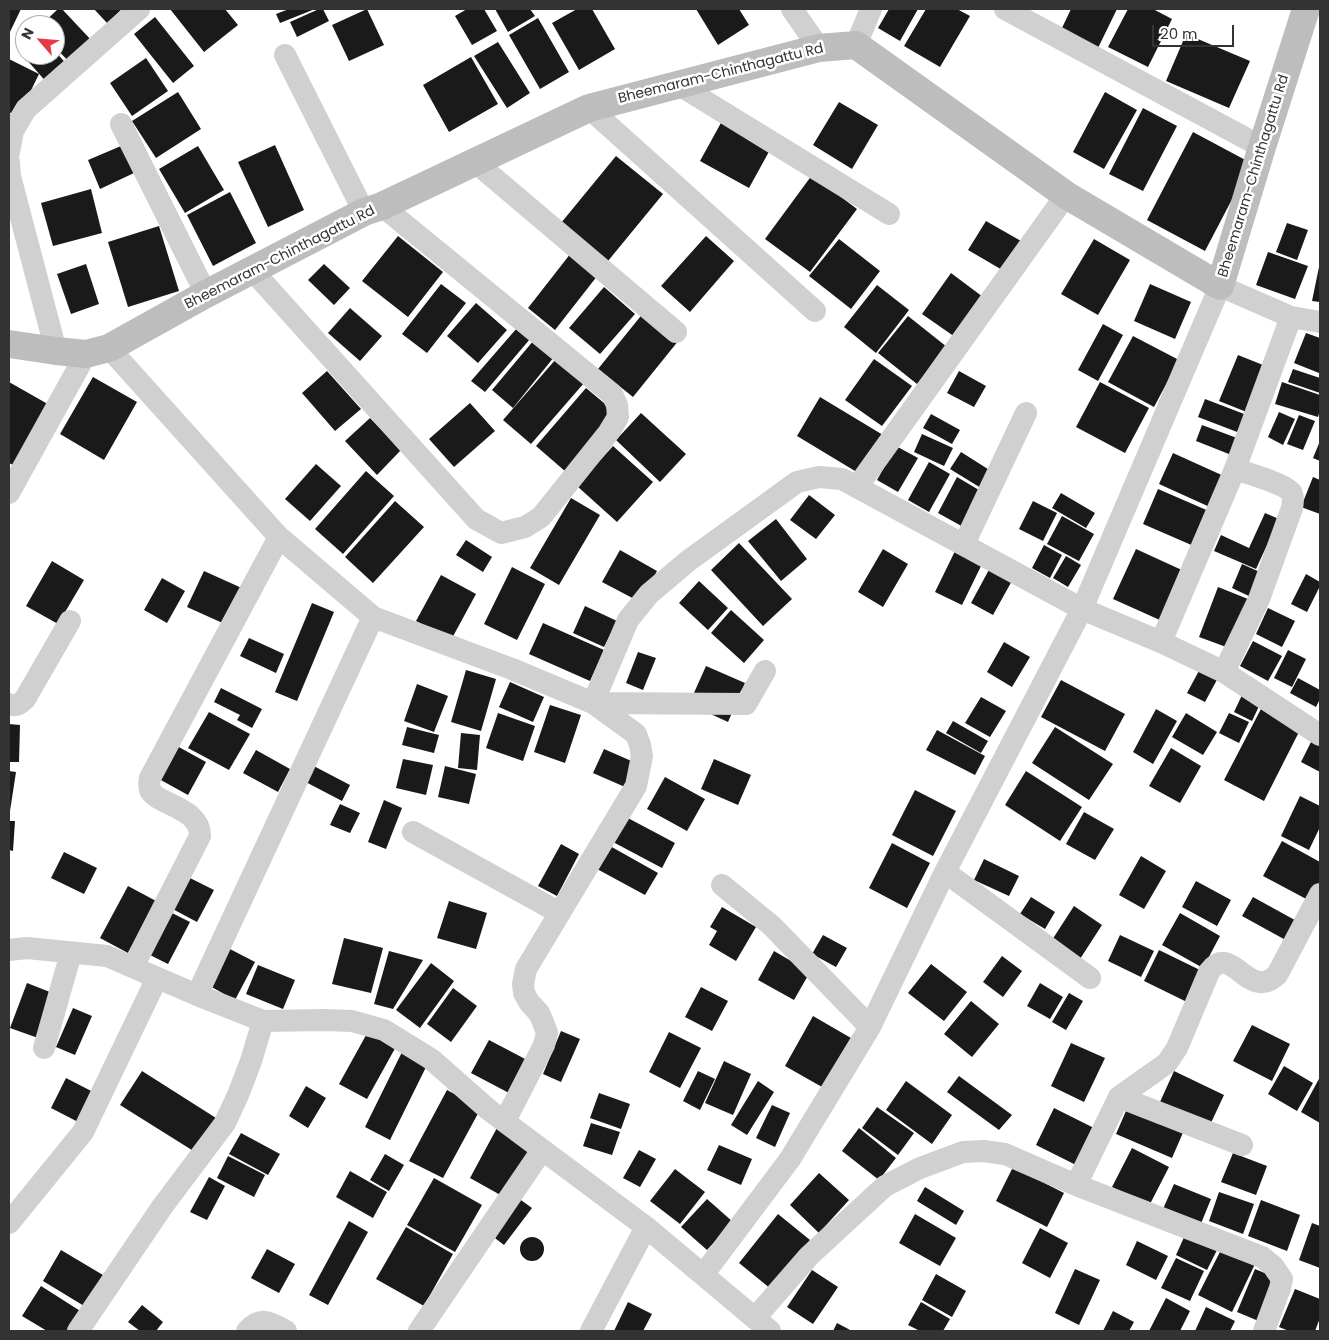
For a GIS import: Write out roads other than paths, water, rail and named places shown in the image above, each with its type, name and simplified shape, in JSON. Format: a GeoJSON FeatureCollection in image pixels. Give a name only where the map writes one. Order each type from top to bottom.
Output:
{"type":"FeatureCollection","features":[{"type":"Feature","properties":{"kind":"street"},"geometry":{"type":"LineString","coordinates":[[9,152],[13,132],[26,109],[139,9]]}},
{"type":"Feature","properties":{"kind":"street"},"geometry":{"type":"LineString","coordinates":[[792,9],[819,48]]}},
{"type":"Feature","properties":{"kind":"street"},"geometry":{"type":"LineString","coordinates":[[856,45],[871,9]]}},
{"type":"Feature","properties":{"kind":"street"},"geometry":{"type":"LineString","coordinates":[[1005,9],[1262,147]]}},
{"type":"Feature","properties":{"kind":"street","name":"Bheemaram-Chinthagattu Rd"},"geometry":{"type":"LineString","coordinates":[[97,351],[373,209],[589,108],[819,48],[856,45],[1066,195],[1220,286],[1306,9]]}},
{"type":"Feature","properties":{"kind":"street"},"geometry":{"type":"LineString","coordinates":[[252,270],[476,519],[501,532],[525,527],[541,517],[609,432],[618,417],[612,394],[373,209],[286,55]]}},
{"type":"Feature","properties":{"kind":"street"},"geometry":{"type":"LineString","coordinates":[[679,85],[889,214]]}},
{"type":"Feature","properties":{"kind":"street"},"geometry":{"type":"LineString","coordinates":[[589,108],[815,311]]}},
{"type":"Feature","properties":{"kind":"street"},"geometry":{"type":"LineString","coordinates":[[121,124],[206,294]]}},
{"type":"Feature","properties":{"kind":"street"},"geometry":{"type":"LineString","coordinates":[[9,162],[10,176],[56,351]]}},
{"type":"Feature","properties":{"kind":"street"},"geometry":{"type":"LineString","coordinates":[[475,162],[676,332]]}},
{"type":"Feature","properties":{"kind":"street"},"geometry":{"type":"LineString","coordinates":[[857,487],[1066,195]]}},
{"type":"Feature","properties":{"kind":"street"},"geometry":{"type":"LineString","coordinates":[[703,1275],[790,1159],[870,1027],[944,872],[1082,609],[1220,286],[1291,317],[1320,322]]}},
{"type":"Feature","properties":{"kind":"street"},"geometry":{"type":"LineString","coordinates":[[1160,642],[1235,469],[1291,317]]}},
{"type":"Feature","properties":{"kind":"street"},"geometry":{"type":"LineString","coordinates":[[9,344],[56,351],[97,351],[279,537],[373,617],[512,669],[593,704],[636,734],[642,756],[636,786],[526,970],[523,984],[524,993],[539,1013],[547,1033],[544,1045],[505,1121]]}},
{"type":"Feature","properties":{"kind":"street"},"geometry":{"type":"LineString","coordinates":[[9,493],[97,351]]}},
{"type":"Feature","properties":{"kind":"street"},"geometry":{"type":"LineString","coordinates":[[964,544],[1026,412]]}},
{"type":"Feature","properties":{"kind":"street"},"geometry":{"type":"LineString","coordinates":[[1224,672],[1259,599],[1292,508],[1293,497],[1291,492],[1283,487],[1235,469]]}},
{"type":"Feature","properties":{"kind":"street"},"geometry":{"type":"LineString","coordinates":[[593,704],[628,620],[649,594],[688,561],[797,482],[819,477],[842,479],[1082,609],[1224,672],[1320,735]]}},
{"type":"Feature","properties":{"kind":"street"},"geometry":{"type":"LineString","coordinates":[[133,967],[200,836],[200,828],[193,817],[158,798],[150,790],[150,778],[279,537]]}},
{"type":"Feature","properties":{"kind":"street"},"geometry":{"type":"LineString","coordinates":[[197,996],[373,617]]}},
{"type":"Feature","properties":{"kind":"street"},"geometry":{"type":"LineString","coordinates":[[9,704],[20,704],[25,699],[70,621]]}},
{"type":"Feature","properties":{"kind":"street"},"geometry":{"type":"LineString","coordinates":[[593,704],[746,704],[765,671]]}},
{"type":"Feature","properties":{"kind":"street"},"geometry":{"type":"LineString","coordinates":[[413,832],[560,913]]}},
{"type":"Feature","properties":{"kind":"street"},"geometry":{"type":"LineString","coordinates":[[944,872],[1090,978]]}},
{"type":"Feature","properties":{"kind":"street"},"geometry":{"type":"LineString","coordinates":[[722,885],[772,926],[870,1027]]}},
{"type":"Feature","properties":{"kind":"street"},"geometry":{"type":"LineString","coordinates":[[1076,1185],[1119,1097],[1166,1063],[1177,1048],[1215,964],[1221,962],[1228,964],[1257,982],[1267,982],[1278,975],[1320,894]]}},
{"type":"Feature","properties":{"kind":"street"},"geometry":{"type":"LineString","coordinates":[[9,950],[27,948],[107,956],[197,996],[262,1021],[352,1021],[384,1030],[431,1059],[489,1110],[646,1227],[762,1325],[808,1256],[886,1186],[920,1168],[963,1152],[983,1151],[1006,1154],[1076,1185],[1262,1257],[1273,1266],[1282,1279],[1264,1331]]}},
{"type":"Feature","properties":{"kind":"street"},"geometry":{"type":"LineString","coordinates":[[44,1048],[71,952]]}},
{"type":"Feature","properties":{"kind":"street"},"geometry":{"type":"LineString","coordinates":[[9,1223],[83,1132],[157,978]]}},
{"type":"Feature","properties":{"kind":"street"},"geometry":{"type":"LineString","coordinates":[[78,1331],[162,1207],[225,1123],[251,1061],[262,1021]]}},
{"type":"Feature","properties":{"kind":"street"},"geometry":{"type":"LineString","coordinates":[[1119,1097],[1242,1145]]}},
{"type":"Feature","properties":{"kind":"street"},"geometry":{"type":"LineString","coordinates":[[420,1331],[542,1150]]}},
{"type":"Feature","properties":{"kind":"street"},"geometry":{"type":"LineString","coordinates":[[591,1331],[646,1227]]}},
{"type":"Feature","properties":{"kind":"street"},"geometry":{"type":"LineString","coordinates":[[247,1331],[253,1325],[261,1322],[275,1325],[286,1331]]}}]}
